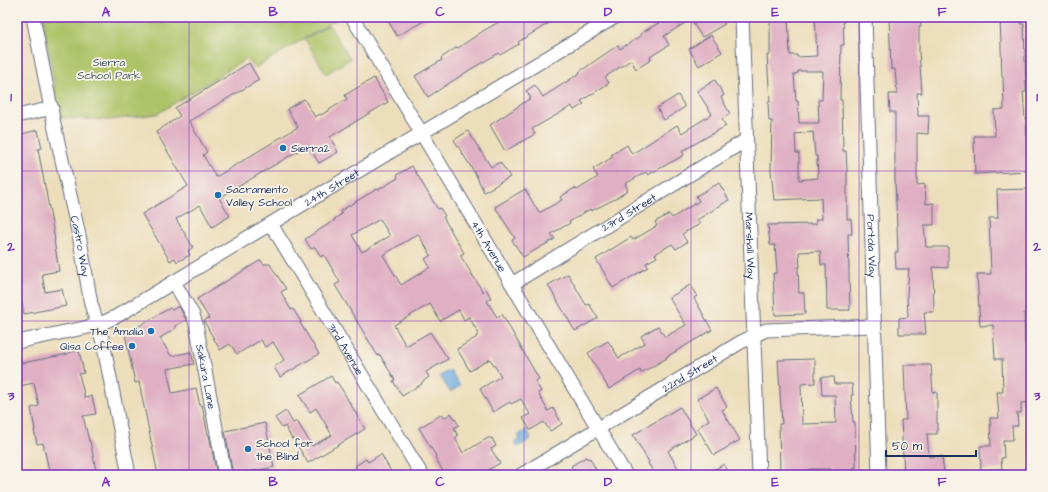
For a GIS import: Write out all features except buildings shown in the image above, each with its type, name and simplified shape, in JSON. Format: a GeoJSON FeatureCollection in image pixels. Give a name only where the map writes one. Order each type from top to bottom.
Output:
{"type":"FeatureCollection","features":[{"type":"Feature","properties":{"kind":"street","name":"Castro Way"},"geometry":{"type":"LineString","coordinates":[[33,17],[80,240],[90,304],[103,342],[129,475]]}},
{"type":"Feature","properties":{"kind":"street","name":"4th Avenue"},"geometry":{"type":"LineString","coordinates":[[352,17],[626,475]]}},
{"type":"Feature","properties":{"kind":"street","name":"24th Street"},"geometry":{"type":"LineString","coordinates":[[17,342],[98,325],[117,316],[615,17]]}},
{"type":"Feature","properties":{"kind":"street","name":"Marshall Way"},"geometry":{"type":"LineString","coordinates":[[742,17],[759,475]]}},
{"type":"Feature","properties":{"kind":"street","name":"Portola Way"},"geometry":{"type":"LineString","coordinates":[[865,17],[879,475]]}},
{"type":"Feature","properties":{"kind":"street"},"geometry":{"type":"LineString","coordinates":[[17,116],[52,108]]}},
{"type":"Feature","properties":{"kind":"street","name":"23rd Street"},"geometry":{"type":"LineString","coordinates":[[512,284],[746,140]]}},
{"type":"Feature","properties":{"kind":"street","name":"3rd Avenue"},"geometry":{"type":"LineString","coordinates":[[271,224],[422,475]]}},
{"type":"Feature","properties":{"kind":"street","name":"Sakura Lane"},"geometry":{"type":"LineString","coordinates":[[174,282],[193,314],[196,324],[225,475]]}},
{"type":"Feature","properties":{"kind":"street","name":"22nd Street"},"geometry":{"type":"LineString","coordinates":[[522,475],[753,336],[766,330],[875,326]]}},
{"type":"Feature","properties":{"kind":"street"},"geometry":{"type":"LineString","coordinates":[[1029,475],[1031,471]]}},
{"type":"Feature","properties":{"kind":"green space","name":"Sierra School Park"},"geometry":{"type":"Polygon","coordinates":[[[44,17],[340,17],[255,68],[246,59],[157,114],[109,120],[60,118],[44,25],[44,17]]]}},
{"type":"Feature","properties":{"kind":"green space"},"geometry":{"type":"Polygon","coordinates":[[[329,25],[350,59],[326,74],[305,39],[329,25]]]}},
{"type":"Feature","properties":{"kind":"water"},"geometry":{"type":"Polygon","coordinates":[[[450,370],[460,386],[450,392],[440,376],[450,370]]]}},
{"type":"Feature","properties":{"kind":"water"},"geometry":{"type":"Polygon","coordinates":[[[527,429],[531,439],[518,447],[514,442],[520,439],[518,436],[527,429]]]}},
{"type":"Feature","properties":{"kind":"place","name":"Sierra2"},"geometry":{"type":"Point","coordinates":[283,148]}},
{"type":"Feature","properties":{"kind":"place","name":"Sacramento Valley School"},"geometry":{"type":"Point","coordinates":[218,195]}},
{"type":"Feature","properties":{"kind":"place","name":"The Amalia"},"geometry":{"type":"Point","coordinates":[151,331]}},
{"type":"Feature","properties":{"kind":"place","name":"Qisa Coffee"},"geometry":{"type":"Point","coordinates":[132,346]}},
{"type":"Feature","properties":{"kind":"place","name":"School for the Blind"},"geometry":{"type":"Point","coordinates":[248,449]}}]}
